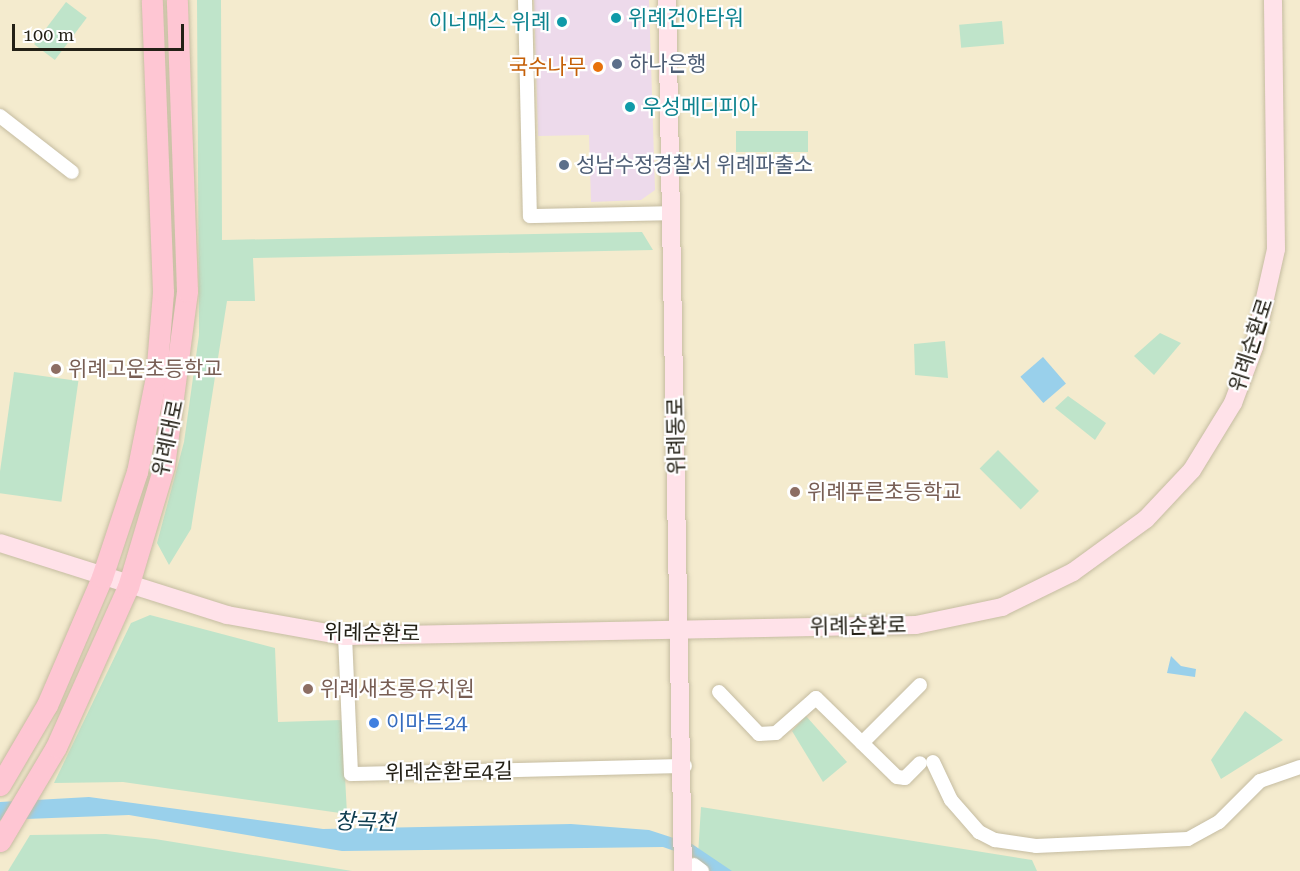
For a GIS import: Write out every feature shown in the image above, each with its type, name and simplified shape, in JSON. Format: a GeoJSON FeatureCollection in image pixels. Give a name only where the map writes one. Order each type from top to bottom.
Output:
{"type":"FeatureCollection","features":[{"type":"Feature","properties":{"kind":"main road","name":"위례대로"},"geometry":{"type":"LineString","coordinates":[[0,785],[47,705],[102,578],[137,472],[156,377],[163,292],[152,0]]}},
{"type":"Feature","properties":{"kind":"main road","name":"위례대로"},"geometry":{"type":"LineString","coordinates":[[0,841],[45,765],[129,587],[164,466],[187,291],[177,0]]}},
{"type":"Feature","properties":{"kind":"street"},"geometry":{"type":"LineString","coordinates":[[525,0],[530,216],[672,213]]}},
{"type":"Feature","properties":{"kind":"street","name":"위례동로"},"geometry":{"type":"LineString","coordinates":[[668,0],[685,802],[693,869]]}},
{"type":"Feature","properties":{"kind":"street","name":"위례순환로"},"geometry":{"type":"LineString","coordinates":[[0,543],[129,587],[227,615],[345,636],[916,625],[960,618],[1002,607],[1073,572],[1164,501],[1192,470],[1233,403],[1272,278],[1279,215],[1273,0]]}},
{"type":"Feature","properties":{"kind":"street"},"geometry":{"type":"LineString","coordinates":[[0,117],[72,172]]}},
{"type":"Feature","properties":{"kind":"street","name":"위례순환로4길"},"geometry":{"type":"LineString","coordinates":[[345,636],[351,774],[685,766]]}},
{"type":"Feature","properties":{"kind":"street"},"geometry":{"type":"LineString","coordinates":[[862,743],[920,685]]}},
{"type":"Feature","properties":{"kind":"street"},"geometry":{"type":"LineString","coordinates":[[719,692],[759,734],[776,733],[816,698],[897,777],[905,778],[927,762],[951,800],[980,832],[995,840],[1036,846],[1188,839],[1219,822],[1260,781],[1300,767]]}},
{"type":"Feature","properties":{"kind":"shaded area"},"geometry":{"type":"Polygon","coordinates":[[[534,0],[649,0],[655,190],[641,200],[591,202],[589,135],[538,136],[534,0]]]}},
{"type":"Feature","properties":{"kind":"green space"},"geometry":{"type":"Polygon","coordinates":[[[197,0],[221,0],[222,240],[642,232],[653,250],[253,258],[255,301],[227,301],[191,529],[169,565],[157,543],[184,442],[199,335],[197,0]]]}},
{"type":"Feature","properties":{"kind":"green space"},"geometry":{"type":"Polygon","coordinates":[[[66,2],[87,18],[55,60],[34,44],[66,2]]]}},
{"type":"Feature","properties":{"kind":"green space"},"geometry":{"type":"Polygon","coordinates":[[[1002,21],[1004,44],[961,48],[959,25],[1002,21]]]}},
{"type":"Feature","properties":{"kind":"green space"},"geometry":{"type":"Polygon","coordinates":[[[736,131],[808,131],[808,152],[736,152],[736,131]]]}},
{"type":"Feature","properties":{"kind":"green space"},"geometry":{"type":"Polygon","coordinates":[[[1160,333],[1181,343],[1154,375],[1134,356],[1160,333]]]}},
{"type":"Feature","properties":{"kind":"green space"},"geometry":{"type":"Polygon","coordinates":[[[945,341],[948,378],[915,375],[914,344],[945,341]]]}},
{"type":"Feature","properties":{"kind":"green space"},"geometry":{"type":"Polygon","coordinates":[[[14,372],[78,381],[61,502],[0,493],[0,472],[14,372]]]}},
{"type":"Feature","properties":{"kind":"green space"},"geometry":{"type":"Polygon","coordinates":[[[1068,396],[1106,423],[1095,440],[1055,408],[1068,396]]]}},
{"type":"Feature","properties":{"kind":"green space"},"geometry":{"type":"Polygon","coordinates":[[[998,450],[1039,491],[1021,509],[980,468],[998,450]]]}},
{"type":"Feature","properties":{"kind":"green space"},"geometry":{"type":"Polygon","coordinates":[[[150,615],[275,648],[278,722],[342,720],[347,814],[123,782],[54,783],[131,623],[150,615]]]}},
{"type":"Feature","properties":{"kind":"green space"},"geometry":{"type":"Polygon","coordinates":[[[1245,711],[1283,740],[1221,779],[1211,760],[1245,711]]]}},
{"type":"Feature","properties":{"kind":"green space"},"geometry":{"type":"Polygon","coordinates":[[[806,716],[847,762],[823,782],[792,731],[806,716]]]}},
{"type":"Feature","properties":{"kind":"green space"},"geometry":{"type":"Polygon","coordinates":[[[701,807],[1032,860],[1037,871],[697,871],[701,807]]]}},
{"type":"Feature","properties":{"kind":"green space"},"geometry":{"type":"Polygon","coordinates":[[[106,834],[155,839],[352,871],[8,871],[30,835],[106,834]]]}},
{"type":"Feature","properties":{"kind":"water"},"geometry":{"type":"Polygon","coordinates":[[[1043,357],[1066,383],[1043,403],[1020,377],[1043,357]]]}},
{"type":"Feature","properties":{"kind":"water"},"geometry":{"type":"Polygon","coordinates":[[[1171,656],[1181,666],[1196,669],[1195,677],[1167,673],[1171,656]]]}},
{"type":"Feature","properties":{"kind":"water"},"geometry":{"type":"Polygon","coordinates":[[[89,797],[323,829],[571,824],[649,830],[692,844],[732,871],[710,871],[695,858],[663,847],[342,851],[129,815],[0,820],[0,802],[89,797]]]}},
{"type":"Feature","properties":{"kind":"place","name":"위례건아타워"},"geometry":{"type":"Point","coordinates":[616,18]}},
{"type":"Feature","properties":{"kind":"place","name":"이너매스 위례"},"geometry":{"type":"Point","coordinates":[562,22]}},
{"type":"Feature","properties":{"kind":"place","name":"하나은행"},"geometry":{"type":"Point","coordinates":[617,64]}},
{"type":"Feature","properties":{"kind":"place","name":"국수나무"},"geometry":{"type":"Point","coordinates":[598,67]}},
{"type":"Feature","properties":{"kind":"place","name":"우성메디피아"},"geometry":{"type":"Point","coordinates":[630,107]}},
{"type":"Feature","properties":{"kind":"place","name":"성남수정경찰서 위례파출소"},"geometry":{"type":"Point","coordinates":[564,165]}},
{"type":"Feature","properties":{"kind":"place","name":"위례고운초등학교"},"geometry":{"type":"Point","coordinates":[56,369]}},
{"type":"Feature","properties":{"kind":"place","name":"위례푸른초등학교"},"geometry":{"type":"Point","coordinates":[795,492]}},
{"type":"Feature","properties":{"kind":"place","name":"위례새초롱유치원"},"geometry":{"type":"Point","coordinates":[308,689]}},
{"type":"Feature","properties":{"kind":"place","name":"이마트24"},"geometry":{"type":"Point","coordinates":[374,723]}},
{"type":"Feature","properties":{"kind":"water label","name":"창곡천"},"geometry":{"type":"Point","coordinates":[365,822]}}]}
